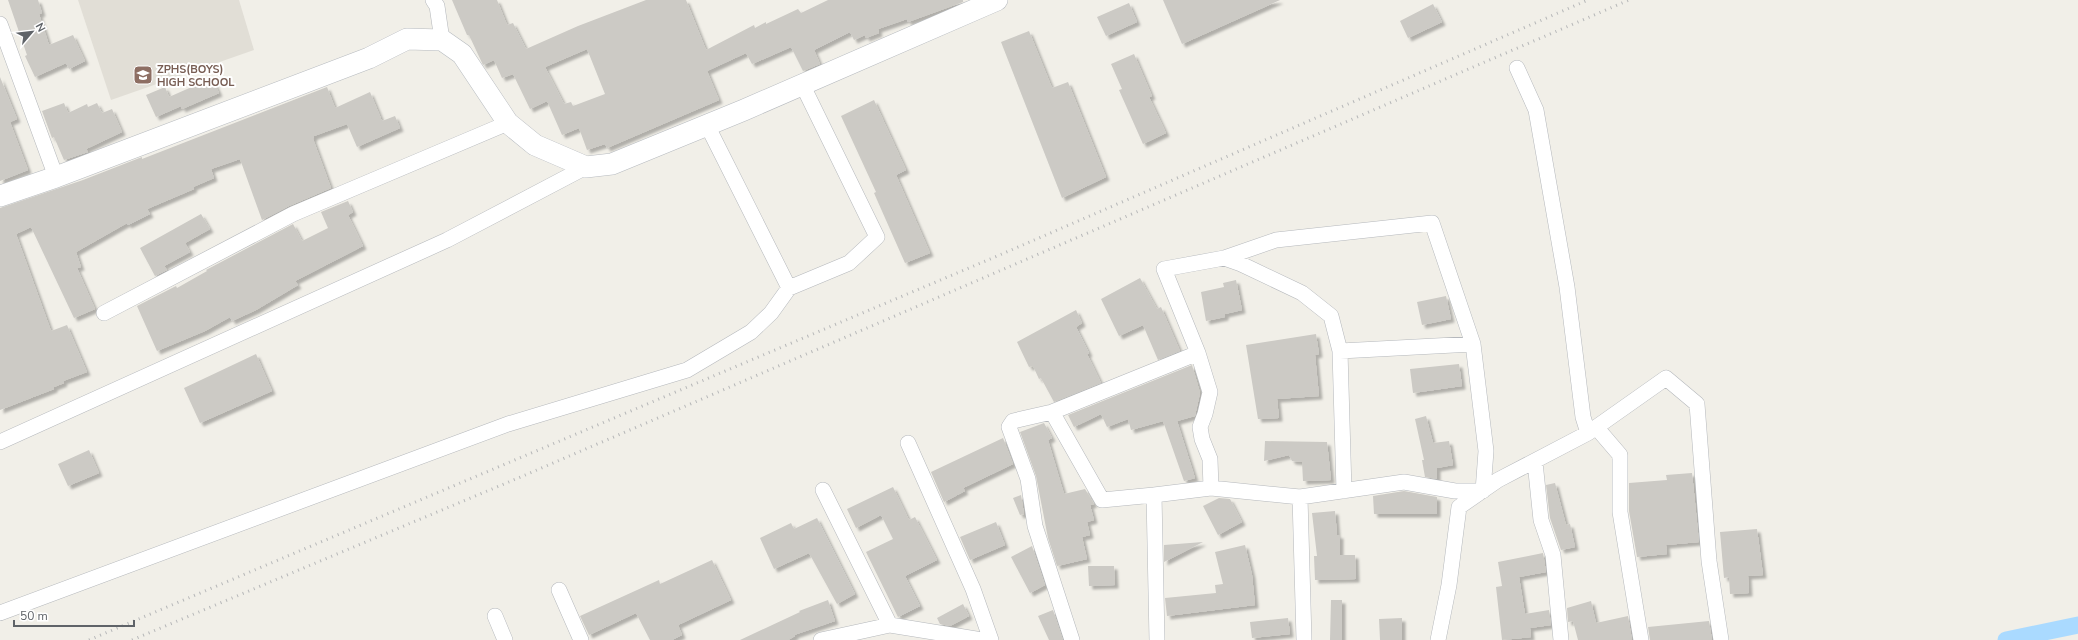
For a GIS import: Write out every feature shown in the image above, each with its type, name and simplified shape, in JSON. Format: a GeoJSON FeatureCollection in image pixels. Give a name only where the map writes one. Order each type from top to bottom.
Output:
{"type":"FeatureCollection","features":[{"type":"Feature","properties":{"kind":"main road"},"geometry":{"type":"LineString","coordinates":[[0,196],[56,177],[361,60],[407,40],[442,40],[462,54],[508,123],[535,145],[586,166],[612,164],[707,125],[988,2]]}},
{"type":"Feature","properties":{"kind":"street"},"geometry":{"type":"LineString","coordinates":[[440,2],[442,40]]}},
{"type":"Feature","properties":{"kind":"street"},"geometry":{"type":"LineString","coordinates":[[0,24],[56,177]]}},
{"type":"Feature","properties":{"kind":"street"},"geometry":{"type":"LineString","coordinates":[[1517,68],[1536,110],[1567,287],[1582,417],[1592,430],[1620,455],[1620,512],[1641,640]]}},
{"type":"Feature","properties":{"kind":"street"},"geometry":{"type":"LineString","coordinates":[[0,613],[508,424],[687,370],[751,332],[771,313],[789,288],[848,263],[877,237],[802,84]]}},
{"type":"Feature","properties":{"kind":"street"},"geometry":{"type":"LineString","coordinates":[[104,313],[293,214],[508,123]]}},
{"type":"Feature","properties":{"kind":"street"},"geometry":{"type":"LineString","coordinates":[[707,125],[789,288]]}},
{"type":"Feature","properties":{"kind":"street"},"geometry":{"type":"LineString","coordinates":[[0,442],[447,240],[586,166]]}},
{"type":"Feature","properties":{"kind":"street"},"geometry":{"type":"LineString","coordinates":[[1211,488],[1210,459],[1202,439],[1200,427],[1205,414],[1210,392],[1198,353],[1164,269],[1224,258],[1276,240],[1432,223],[1473,344],[1486,451],[1483,491]]}},
{"type":"Feature","properties":{"kind":"street"},"geometry":{"type":"LineString","coordinates":[[1224,258],[1241,264],[1302,293],[1331,316],[1340,351],[1344,490]]}},
{"type":"Feature","properties":{"kind":"street"},"geometry":{"type":"LineString","coordinates":[[1340,351],[1473,344]]}},
{"type":"Feature","properties":{"kind":"street"},"geometry":{"type":"LineString","coordinates":[[1072,640],[1035,526],[1028,479],[1009,427],[1013,421],[1052,412],[1198,353]]}},
{"type":"Feature","properties":{"kind":"street"},"geometry":{"type":"LineString","coordinates":[[1438,640],[1449,585],[1459,507],[1498,480],[1535,462],[1592,430],[1666,378],[1696,404],[1709,561],[1721,640]]}},
{"type":"Feature","properties":{"kind":"street"},"geometry":{"type":"LineString","coordinates":[[1052,412],[1102,500],[1211,488],[1300,496],[1404,482],[1456,491],[1483,491]]}},
{"type":"Feature","properties":{"kind":"street"},"geometry":{"type":"LineString","coordinates":[[908,443],[973,589],[991,640]]}},
{"type":"Feature","properties":{"kind":"street"},"geometry":{"type":"LineString","coordinates":[[1535,462],[1541,520],[1552,555],[1561,640]]}},
{"type":"Feature","properties":{"kind":"street"},"geometry":{"type":"LineString","coordinates":[[822,490],[890,625]]}},
{"type":"Feature","properties":{"kind":"street"},"geometry":{"type":"LineString","coordinates":[[1154,495],[1157,640]]}},
{"type":"Feature","properties":{"kind":"street"},"geometry":{"type":"LineString","coordinates":[[1300,496],[1304,640]]}},
{"type":"Feature","properties":{"kind":"street"},"geometry":{"type":"LineString","coordinates":[[559,590],[581,640]]}},
{"type":"Feature","properties":{"kind":"street"},"geometry":{"type":"LineString","coordinates":[[495,616],[505,640]]}},
{"type":"Feature","properties":{"kind":"street"},"geometry":{"type":"LineString","coordinates":[[821,640],[890,625],[982,640]]}},
{"type":"Feature","properties":{"kind":"shaded area","name":"ZPHS(BOYS) HIGH SCHOOL"},"geometry":{"type":"Polygon","coordinates":[[[78,0],[239,0],[254,50],[111,100],[78,0]]]}},
{"type":"Feature","properties":{"kind":"building"},"geometry":{"type":"Polygon","coordinates":[[[8,0],[38,0],[42,13],[39,14],[49,45],[73,35],[85,61],[69,69],[66,63],[35,77],[25,56],[27,55],[8,0]]]}},
{"type":"Feature","properties":{"kind":"building"},"geometry":{"type":"Polygon","coordinates":[[[452,0],[497,0],[507,25],[513,23],[526,49],[578,26],[646,0],[686,0],[706,50],[754,25],[755,28],[798,9],[801,13],[828,0],[963,0],[963,2],[908,22],[907,19],[878,29],[879,33],[866,38],[865,35],[854,40],[850,32],[814,50],[820,64],[803,71],[791,47],[752,64],[746,53],[707,71],[719,100],[607,148],[605,144],[587,150],[579,128],[562,135],[547,101],[530,109],[513,74],[502,78],[494,60],[483,65],[469,35],[467,35],[452,0]],[[587,49],[545,67],[564,104],[571,102],[573,106],[605,94],[587,49]]]}},
{"type":"Feature","properties":{"kind":"building"},"geometry":{"type":"Polygon","coordinates":[[[1163,0],[1280,0],[1182,44],[1163,0]]]}},
{"type":"Feature","properties":{"kind":"building"},"geometry":{"type":"Polygon","coordinates":[[[1129,3],[1137,22],[1106,36],[1097,17],[1129,3]]]}},
{"type":"Feature","properties":{"kind":"building"},"geometry":{"type":"Polygon","coordinates":[[[1433,4],[1442,22],[1408,38],[1400,21],[1433,4]]]}},
{"type":"Feature","properties":{"kind":"building"},"geometry":{"type":"Polygon","coordinates":[[[1029,31],[1052,88],[1068,82],[1106,177],[1062,198],[1001,42],[1029,31]]]}},
{"type":"Feature","properties":{"kind":"building"},"geometry":{"type":"Polygon","coordinates":[[[1134,54],[1152,96],[1149,97],[1166,133],[1143,144],[1119,90],[1122,89],[1111,64],[1134,54]]]}},
{"type":"Feature","properties":{"kind":"building"},"geometry":{"type":"Polygon","coordinates":[[[0,77],[17,119],[10,122],[28,170],[0,181],[0,77]]]}},
{"type":"Feature","properties":{"kind":"building"},"geometry":{"type":"Polygon","coordinates":[[[212,78],[219,93],[182,109],[181,106],[156,117],[146,95],[165,87],[169,97],[212,78]]]}},
{"type":"Feature","properties":{"kind":"building"},"geometry":{"type":"Polygon","coordinates":[[[327,87],[335,108],[370,92],[382,121],[395,116],[400,128],[357,147],[347,124],[314,136],[313,139],[331,188],[289,206],[262,220],[240,159],[211,169],[214,178],[193,187],[194,189],[147,209],[150,214],[128,225],[127,223],[76,252],[81,267],[77,268],[95,309],[74,318],[31,227],[16,234],[51,331],[67,325],[87,372],[63,381],[64,383],[54,387],[54,389],[0,410],[0,208],[83,180],[142,157],[142,159],[327,87]]]}},
{"type":"Feature","properties":{"kind":"building"},"geometry":{"type":"Polygon","coordinates":[[[874,100],[906,170],[896,175],[930,253],[905,263],[874,193],[876,192],[841,116],[874,100]]]}},
{"type":"Feature","properties":{"kind":"building"},"geometry":{"type":"Polygon","coordinates":[[[64,103],[68,113],[87,104],[88,107],[97,103],[102,113],[112,109],[122,132],[86,149],[88,152],[64,160],[54,137],[52,138],[42,111],[64,103]]]}},
{"type":"Feature","properties":{"kind":"building"},"geometry":{"type":"Polygon","coordinates":[[[348,201],[353,212],[348,215],[363,246],[295,281],[298,285],[256,310],[232,321],[230,317],[205,331],[157,351],[137,306],[176,286],[177,288],[207,271],[206,270],[293,224],[302,241],[328,228],[321,212],[348,201]]]}},
{"type":"Feature","properties":{"kind":"building"},"geometry":{"type":"Polygon","coordinates":[[[201,214],[210,229],[185,243],[190,252],[164,266],[167,270],[155,276],[140,248],[201,214]]]}},
{"type":"Feature","properties":{"kind":"building"},"geometry":{"type":"Polygon","coordinates":[[[1140,278],[1157,309],[1161,307],[1180,351],[1158,360],[1143,325],[1119,336],[1101,299],[1140,278]]]}},
{"type":"Feature","properties":{"kind":"building"},"geometry":{"type":"Polygon","coordinates":[[[1236,280],[1242,310],[1225,314],[1225,317],[1206,321],[1201,292],[1224,287],[1223,283],[1236,280]]]}},
{"type":"Feature","properties":{"kind":"building"},"geometry":{"type":"Polygon","coordinates":[[[1446,296],[1451,319],[1422,325],[1417,302],[1446,296]]]}},
{"type":"Feature","properties":{"kind":"building"},"geometry":{"type":"Polygon","coordinates":[[[1076,310],[1082,323],[1076,327],[1089,353],[1087,354],[1101,383],[1054,402],[1041,378],[1039,379],[1033,366],[1029,367],[1017,342],[1076,310]]]}},
{"type":"Feature","properties":{"kind":"building"},"geometry":{"type":"Polygon","coordinates":[[[1316,334],[1319,354],[1315,355],[1319,396],[1277,399],[1279,418],[1258,419],[1246,345],[1316,334]]]}},
{"type":"Feature","properties":{"kind":"building"},"geometry":{"type":"Polygon","coordinates":[[[256,354],[272,391],[200,423],[184,388],[256,354]]]}},
{"type":"Feature","properties":{"kind":"building"},"geometry":{"type":"Polygon","coordinates":[[[1459,364],[1462,386],[1413,393],[1410,369],[1459,364]]]}},
{"type":"Feature","properties":{"kind":"building"},"geometry":{"type":"Polygon","coordinates":[[[1192,365],[1200,393],[1195,416],[1177,421],[1195,478],[1184,481],[1163,421],[1131,430],[1128,419],[1107,427],[1101,414],[1074,427],[1068,415],[1192,365]]]}},
{"type":"Feature","properties":{"kind":"building"},"geometry":{"type":"Polygon","coordinates":[[[1426,416],[1433,443],[1449,441],[1453,465],[1437,468],[1437,479],[1425,477],[1422,460],[1424,460],[1415,419],[1426,416]]]}},
{"type":"Feature","properties":{"kind":"building"},"geometry":{"type":"Polygon","coordinates":[[[1044,423],[1052,438],[1048,440],[1064,494],[1085,489],[1094,504],[1090,505],[1094,520],[1087,522],[1090,535],[1082,537],[1087,559],[1057,566],[1048,538],[1036,476],[1020,432],[1044,423]]]}},
{"type":"Feature","properties":{"kind":"building"},"geometry":{"type":"Polygon","coordinates":[[[1003,438],[1013,464],[963,488],[965,491],[944,502],[931,472],[1003,438]]]}},
{"type":"Feature","properties":{"kind":"building"},"geometry":{"type":"Polygon","coordinates":[[[1265,441],[1327,442],[1331,480],[1303,481],[1302,462],[1292,461],[1289,455],[1264,461],[1265,441]]]}},
{"type":"Feature","properties":{"kind":"building"},"geometry":{"type":"Polygon","coordinates":[[[89,450],[99,473],[68,486],[58,464],[89,450]]]}},
{"type":"Feature","properties":{"kind":"building"},"geometry":{"type":"Polygon","coordinates":[[[1692,473],[1699,542],[1666,545],[1667,554],[1637,557],[1629,511],[1629,483],[1667,480],[1666,475],[1692,473]]]}},
{"type":"Feature","properties":{"kind":"building"},"geometry":{"type":"Polygon","coordinates":[[[1555,483],[1566,525],[1570,524],[1575,547],[1561,550],[1550,518],[1546,485],[1555,483]]]}},
{"type":"Feature","properties":{"kind":"building"},"geometry":{"type":"Polygon","coordinates":[[[893,487],[909,520],[915,517],[937,560],[905,576],[920,606],[898,617],[866,552],[893,539],[881,515],[856,528],[847,509],[893,487]]]}},
{"type":"Feature","properties":{"kind":"building"},"geometry":{"type":"Polygon","coordinates":[[[1404,491],[1437,497],[1437,514],[1374,514],[1373,496],[1404,491]]]}},
{"type":"Feature","properties":{"kind":"building"},"geometry":{"type":"Polygon","coordinates":[[[1021,495],[1024,514],[1020,515],[1013,498],[1021,495]]]}},
{"type":"Feature","properties":{"kind":"building"},"geometry":{"type":"Polygon","coordinates":[[[1219,498],[1230,499],[1242,522],[1218,535],[1203,506],[1219,498]]]}},
{"type":"Feature","properties":{"kind":"building"},"geometry":{"type":"Polygon","coordinates":[[[1335,511],[1337,535],[1340,535],[1340,555],[1355,555],[1356,579],[1315,580],[1314,556],[1317,556],[1312,513],[1335,511]]]}},
{"type":"Feature","properties":{"kind":"building"},"geometry":{"type":"Polygon","coordinates":[[[817,518],[855,594],[837,604],[809,553],[774,569],[760,538],[791,523],[794,529],[817,518]]]}},
{"type":"Feature","properties":{"kind":"building"},"geometry":{"type":"Polygon","coordinates":[[[996,522],[1005,545],[970,560],[960,537],[996,522]]]}},
{"type":"Feature","properties":{"kind":"building"},"geometry":{"type":"Polygon","coordinates":[[[1757,529],[1763,575],[1748,576],[1749,593],[1730,594],[1729,577],[1724,578],[1720,532],[1757,529]]]}},
{"type":"Feature","properties":{"kind":"building"},"geometry":{"type":"Polygon","coordinates":[[[1203,542],[1164,562],[1164,545],[1203,542]]]}},
{"type":"Feature","properties":{"kind":"building"},"geometry":{"type":"Polygon","coordinates":[[[1245,545],[1252,575],[1255,605],[1167,616],[1165,598],[1216,593],[1215,585],[1223,584],[1215,552],[1245,545]]]}},
{"type":"Feature","properties":{"kind":"building"},"geometry":{"type":"Polygon","coordinates":[[[1032,546],[1045,585],[1030,593],[1011,557],[1032,546]]]}},
{"type":"Feature","properties":{"kind":"building"},"geometry":{"type":"Polygon","coordinates":[[[1543,553],[1546,572],[1519,577],[1525,614],[1549,610],[1551,625],[1530,628],[1531,637],[1502,640],[1496,587],[1502,586],[1498,562],[1543,553]]]}},
{"type":"Feature","properties":{"kind":"building"},"geometry":{"type":"Polygon","coordinates":[[[712,560],[731,600],[678,625],[682,635],[672,640],[650,640],[636,613],[589,635],[580,616],[659,580],[660,584],[712,560]]]}},
{"type":"Feature","properties":{"kind":"building"},"geometry":{"type":"Polygon","coordinates":[[[1088,566],[1114,566],[1115,585],[1089,586],[1088,566]]]}},
{"type":"Feature","properties":{"kind":"building"},"geometry":{"type":"Polygon","coordinates":[[[828,600],[835,621],[794,635],[795,636],[788,640],[740,640],[800,612],[799,611],[828,600]]]}},
{"type":"Feature","properties":{"kind":"building"},"geometry":{"type":"Polygon","coordinates":[[[1331,600],[1342,600],[1342,640],[1330,640],[1331,600]]]}},
{"type":"Feature","properties":{"kind":"building"},"geometry":{"type":"Polygon","coordinates":[[[1591,601],[1596,623],[1628,616],[1632,640],[1578,640],[1573,621],[1568,622],[1567,608],[1591,601]]]}},
{"type":"Feature","properties":{"kind":"building"},"geometry":{"type":"Polygon","coordinates":[[[963,604],[969,616],[950,626],[940,624],[937,618],[963,604]]]}},
{"type":"Feature","properties":{"kind":"building"},"geometry":{"type":"Polygon","coordinates":[[[1053,610],[1063,640],[1049,640],[1038,616],[1053,610]]]}},
{"type":"Feature","properties":{"kind":"building"},"geometry":{"type":"Polygon","coordinates":[[[1288,618],[1290,634],[1252,638],[1250,622],[1288,618]]]}},
{"type":"Feature","properties":{"kind":"building"},"geometry":{"type":"Polygon","coordinates":[[[1402,618],[1402,640],[1380,640],[1379,619],[1402,618]]]}},
{"type":"Feature","properties":{"kind":"building"},"geometry":{"type":"Polygon","coordinates":[[[1709,621],[1712,640],[1650,640],[1648,627],[1709,621]]]}},
{"type":"Feature","properties":{"kind":"waterway"},"geometry":{"type":"LineString","coordinates":[[2006,640],[2078,625]]}},
{"type":"Feature","properties":{"kind":"railway"},"geometry":{"type":"LineString","coordinates":[[89,640],[1002,254],[1588,0]]}},
{"type":"Feature","properties":{"kind":"railway"},"geometry":{"type":"LineString","coordinates":[[132,640],[523,476],[1629,0]]}},
{"type":"Feature","properties":{"kind":"place","name":"ZPHS(BOYS) HIGH SCHOOL"},"geometry":{"type":"Point","coordinates":[143,75]}}]}
